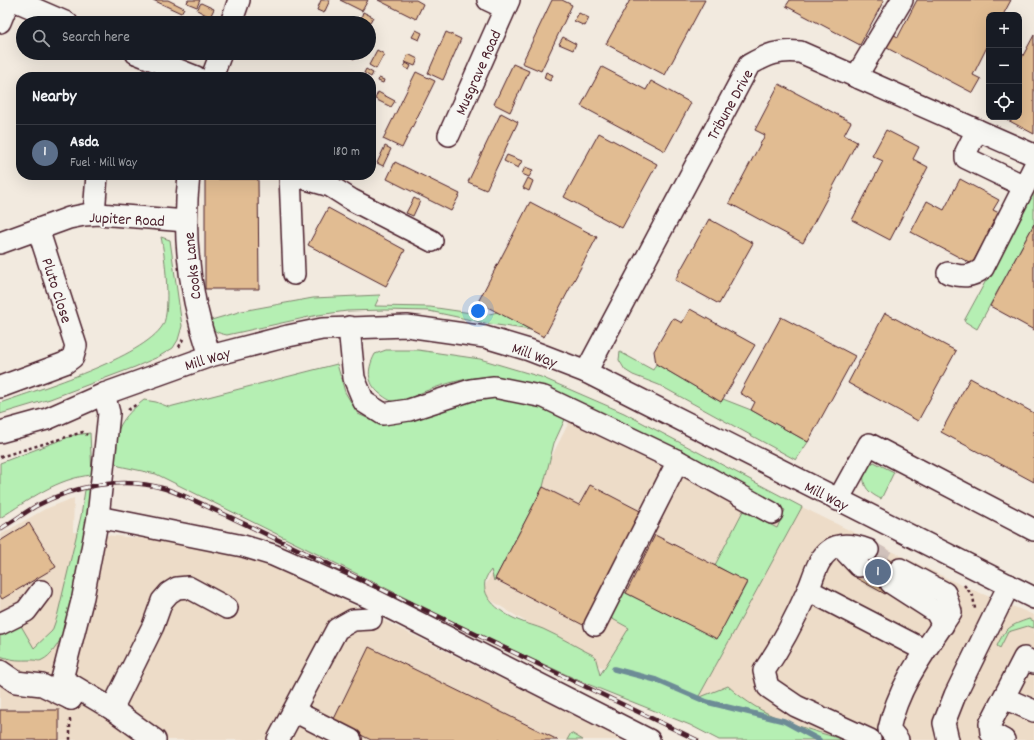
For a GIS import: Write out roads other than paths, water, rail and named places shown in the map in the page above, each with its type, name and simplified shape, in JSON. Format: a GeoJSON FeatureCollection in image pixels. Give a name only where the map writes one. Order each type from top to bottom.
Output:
{"type":"FeatureCollection","features":[{"type":"Feature","properties":{"kind":"street"},"geometry":{"type":"LineString","coordinates":[[0,22],[10,0]]}},
{"type":"Feature","properties":{"kind":"street"},"geometry":{"type":"LineString","coordinates":[[14,0],[51,16]]}},
{"type":"Feature","properties":{"kind":"street"},"geometry":{"type":"LineString","coordinates":[[233,16],[239,0]]}},
{"type":"Feature","properties":{"kind":"street"},"geometry":{"type":"LineString","coordinates":[[856,77],[902,0]]}},
{"type":"Feature","properties":{"kind":"street","name":"Musgrave Road"},"geometry":{"type":"LineString","coordinates":[[449,135],[501,3]]}},
{"type":"Feature","properties":{"kind":"street","name":"Tribune Drive"},"geometry":{"type":"LineString","coordinates":[[586,372],[749,65],[766,55],[783,50],[800,52],[1034,155]]}},
{"type":"Feature","properties":{"kind":"street"},"geometry":{"type":"LineString","coordinates":[[154,60],[184,72]]}},
{"type":"Feature","properties":{"kind":"street"},"geometry":{"type":"LineString","coordinates":[[214,72],[218,60]]}},
{"type":"Feature","properties":{"kind":"street"},"geometry":{"type":"LineString","coordinates":[[977,130],[966,152],[966,158],[1024,186]]}},
{"type":"Feature","properties":{"kind":"street"},"geometry":{"type":"LineString","coordinates":[[948,273],[964,277],[971,276],[983,268],[1034,167]]}},
{"type":"Feature","properties":{"kind":"street"},"geometry":{"type":"LineString","coordinates":[[94,214],[97,180]]}},
{"type":"Feature","properties":{"kind":"street","name":"Cooks Lane"},"geometry":{"type":"LineString","coordinates":[[189,180],[186,221],[193,297],[210,356]]}},
{"type":"Feature","properties":{"kind":"street"},"geometry":{"type":"LineString","coordinates":[[291,180],[294,274]]}},
{"type":"Feature","properties":{"kind":"street"},"geometry":{"type":"LineString","coordinates":[[309,180],[330,186],[352,200],[432,241]]}},
{"type":"Feature","properties":{"kind":"street","name":"Jupiter Road"},"geometry":{"type":"LineString","coordinates":[[0,243],[75,216],[94,214],[186,221]]}},
{"type":"Feature","properties":{"kind":"street","name":"Pluto Close"},"geometry":{"type":"LineString","coordinates":[[0,388],[65,363],[71,359],[76,352],[75,340],[52,278],[38,229]]}},
{"type":"Feature","properties":{"kind":"street","name":"Mill Way"},"geometry":{"type":"LineString","coordinates":[[0,432],[47,419],[104,394],[210,356],[322,329],[407,326],[485,337],[529,350],[586,372],[1034,598]]}},
{"type":"Feature","properties":{"kind":"street"},"geometry":{"type":"LineString","coordinates":[[349,327],[354,378],[364,402],[383,414],[409,410],[471,390],[494,387],[544,397],[678,461],[772,513]]}},
{"type":"Feature","properties":{"kind":"street"},"geometry":{"type":"LineString","coordinates":[[0,671],[16,682],[42,685],[71,699],[62,679],[83,597],[98,517],[104,448],[109,413],[104,394]]}},
{"type":"Feature","properties":{"kind":"street"},"geometry":{"type":"LineString","coordinates":[[838,500],[869,444],[1034,530]]}},
{"type":"Feature","properties":{"kind":"street"},"geometry":{"type":"LineString","coordinates":[[595,625],[678,461]]}},
{"type":"Feature","properties":{"kind":"street"},"geometry":{"type":"LineString","coordinates":[[98,517],[243,546],[273,555],[372,599],[649,740]]}},
{"type":"Feature","properties":{"kind":"street"},"geometry":{"type":"LineString","coordinates":[[864,558],[856,546],[840,547],[830,550],[815,569],[808,590],[764,671],[768,687],[796,706],[870,740]]}},
{"type":"Feature","properties":{"kind":"street"},"geometry":{"type":"LineString","coordinates":[[895,576],[936,612],[943,625],[924,650],[894,707],[889,730],[898,740]]}},
{"type":"Feature","properties":{"kind":"street"},"geometry":{"type":"LineString","coordinates":[[947,740],[944,723],[955,696],[1009,585]]}},
{"type":"Feature","properties":{"kind":"street"},"geometry":{"type":"LineString","coordinates":[[112,709],[153,626],[162,601],[169,593],[177,588],[188,587],[227,608]]}},
{"type":"Feature","properties":{"kind":"street"},"geometry":{"type":"LineString","coordinates":[[808,590],[924,650]]}},
{"type":"Feature","properties":{"kind":"street"},"geometry":{"type":"LineString","coordinates":[[0,624],[26,611],[41,591]]}},
{"type":"Feature","properties":{"kind":"street"},"geometry":{"type":"LineString","coordinates":[[278,740],[338,629],[353,620],[371,619]]}},
{"type":"Feature","properties":{"kind":"street"},"geometry":{"type":"LineString","coordinates":[[1004,740],[991,734],[990,724],[1024,658],[1034,663]]}},
{"type":"Feature","properties":{"kind":"street"},"geometry":{"type":"LineString","coordinates":[[62,679],[112,709],[155,740]]}},
{"type":"Feature","properties":{"kind":"street"},"geometry":{"type":"LineString","coordinates":[[1004,698],[1034,712]]}},
{"type":"Feature","properties":{"kind":"street"},"geometry":{"type":"LineString","coordinates":[[294,711],[350,740]]}},
{"type":"Feature","properties":{"kind":"waterway"},"geometry":{"type":"LineString","coordinates":[[614,669],[656,680],[707,702],[784,721],[819,740]]}},
{"type":"Feature","properties":{"kind":"tunnel"},"geometry":{"type":"LineString","coordinates":[[868,550],[900,569]]}},
{"type":"Feature","properties":{"kind":"tunnel"},"geometry":{"type":"LineString","coordinates":[[859,566],[891,583]]}},
{"type":"Feature","properties":{"kind":"railway"},"geometry":{"type":"LineString","coordinates":[[0,529],[36,506],[83,488],[117,483],[133,483],[166,489],[228,516],[697,740]]}},
{"type":"Feature","properties":{"kind":"place","name":"Asda"},"geometry":{"type":"Point","coordinates":[878,572]}}]}
